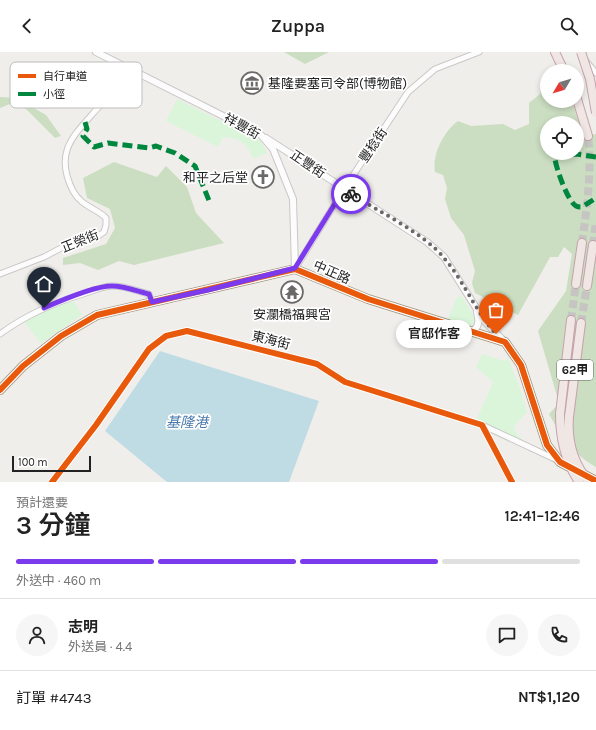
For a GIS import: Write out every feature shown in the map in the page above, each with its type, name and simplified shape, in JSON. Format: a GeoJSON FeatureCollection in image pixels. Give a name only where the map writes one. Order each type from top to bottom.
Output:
{"type":"FeatureCollection","features":[{"type":"Feature","properties":{"kind":"highway"},"geometry":{"type":"LineString","coordinates":[[555,52],[561,64]]}},
{"type":"Feature","properties":{"kind":"highway"},"geometry":{"type":"LineString","coordinates":[[580,52],[590,79],[596,113]]}},
{"type":"Feature","properties":{"kind":"highway"},"geometry":{"type":"LineString","coordinates":[[580,108],[588,136]]}},
{"type":"Feature","properties":{"kind":"highway"},"geometry":{"type":"LineString","coordinates":[[576,284],[582,243]]}},
{"type":"Feature","properties":{"kind":"highway"},"geometry":{"type":"LineString","coordinates":[[587,286],[593,245]]}},
{"type":"Feature","properties":{"kind":"highway","name":"62甲"},"geometry":{"type":"LineString","coordinates":[[571,320],[560,414],[562,442],[571,470],[579,482]]}},
{"type":"Feature","properties":{"kind":"highway","name":"62甲"},"geometry":{"type":"LineString","coordinates":[[581,324],[568,428],[573,456],[578,468],[589,482]]}},
{"type":"Feature","properties":{"kind":"main road","name":"中正路"},"geometry":{"type":"LineString","coordinates":[[0,390],[23,366],[77,325],[103,313],[215,289],[295,268],[368,299],[505,342]]}},
{"type":"Feature","properties":{"kind":"main road"},"geometry":{"type":"LineString","coordinates":[[505,342],[521,365],[546,445],[560,462],[596,481]]}},
{"type":"Feature","properties":{"kind":"street","name":"祥豐街"},"geometry":{"type":"LineString","coordinates":[[96,52],[116,62]]}},
{"type":"Feature","properties":{"kind":"street","name":"豐稔街"},"geometry":{"type":"LineString","coordinates":[[295,268],[344,189],[408,92],[435,69],[479,52]]}},
{"type":"Feature","properties":{"kind":"street"},"geometry":{"type":"LineString","coordinates":[[580,52],[596,73]]}},
{"type":"Feature","properties":{"kind":"street","name":"祥豐街"},"geometry":{"type":"LineString","coordinates":[[142,75],[261,135],[273,149],[294,199],[295,268]]}},
{"type":"Feature","properties":{"kind":"street","name":"正榮街"},"geometry":{"type":"LineString","coordinates":[[0,274],[44,257],[61,248],[97,237],[104,232],[106,218],[82,203],[74,192],[65,164],[67,149],[78,130],[98,108]]}},
{"type":"Feature","properties":{"kind":"street","name":"正豐街"},"geometry":{"type":"LineString","coordinates":[[261,135],[421,238],[444,257],[485,322],[505,342]]}},
{"type":"Feature","properties":{"kind":"street"},"geometry":{"type":"LineString","coordinates":[[276,156],[280,150],[286,150]]}},
{"type":"Feature","properties":{"kind":"street"},"geometry":{"type":"LineString","coordinates":[[0,334],[29,315],[44,308],[67,298],[106,286],[124,287],[149,294],[152,302]]}},
{"type":"Feature","properties":{"kind":"street"},"geometry":{"type":"LineString","coordinates":[[470,332],[475,330],[478,325],[477,308]]}},
{"type":"Feature","properties":{"kind":"street","name":"東海街"},"geometry":{"type":"LineString","coordinates":[[52,482],[96,424],[146,352],[160,339],[180,331],[193,332],[318,364],[345,382],[482,425],[560,462]]}},
{"type":"Feature","properties":{"kind":"street"},"geometry":{"type":"LineString","coordinates":[[482,425],[512,482]]}},
{"type":"Feature","properties":{"kind":"street"},"geometry":{"type":"LineString","coordinates":[[493,445],[493,438],[501,434]]}},
{"type":"Feature","properties":{"kind":"green space"},"geometry":{"type":"Polygon","coordinates":[[[284,52],[329,52],[305,64],[284,52]]]}},
{"type":"Feature","properties":{"kind":"green space"},"geometry":{"type":"Polygon","coordinates":[[[540,94],[540,108],[574,108],[577,116],[540,116],[540,160],[584,160],[584,134],[586,136],[596,134],[596,467],[588,462],[568,444],[549,414],[559,403],[538,331],[566,291],[572,254],[564,247],[558,257],[550,257],[518,315],[475,293],[472,283],[475,271],[464,235],[451,218],[445,199],[447,188],[443,175],[435,172],[435,158],[440,144],[448,131],[458,121],[471,126],[503,124],[515,130],[529,124],[529,103],[540,94]]]}},
{"type":"Feature","properties":{"kind":"green space"},"geometry":{"type":"Polygon","coordinates":[[[0,97],[10,98],[10,104],[0,108],[0,97]]]}},
{"type":"Feature","properties":{"kind":"green space"},"geometry":{"type":"Polygon","coordinates":[[[177,99],[261,141],[267,153],[253,159],[245,145],[238,140],[223,137],[218,147],[166,121],[177,99]]]}},
{"type":"Feature","properties":{"kind":"green space"},"geometry":{"type":"Polygon","coordinates":[[[24,108],[34,108],[46,115],[61,136],[55,138],[24,108]]]}},
{"type":"Feature","properties":{"kind":"green space"},"geometry":{"type":"Polygon","coordinates":[[[114,162],[157,177],[166,166],[187,187],[196,213],[224,243],[134,265],[119,261],[98,270],[80,263],[63,265],[63,258],[106,244],[115,228],[110,209],[87,198],[83,178],[114,162]]]}},
{"type":"Feature","properties":{"kind":"green space"},"geometry":{"type":"Polygon","coordinates":[[[461,295],[475,318],[475,323],[470,326],[448,319],[456,299],[461,295]]]}},
{"type":"Feature","properties":{"kind":"green space"},"geometry":{"type":"Polygon","coordinates":[[[74,302],[82,315],[41,343],[25,323],[41,310],[74,302]]]}},
{"type":"Feature","properties":{"kind":"green space"},"geometry":{"type":"Polygon","coordinates":[[[482,354],[504,361],[508,358],[527,412],[514,426],[517,434],[524,442],[476,421],[493,382],[476,367],[482,354]]]}},
{"type":"Feature","properties":{"kind":"water","name":"基隆港"},"geometry":{"type":"Polygon","coordinates":[[[160,351],[319,401],[289,482],[167,482],[105,431],[160,351]]]}},
{"type":"Feature","properties":{"kind":"tunnel"},"geometry":{"type":"LineString","coordinates":[[582,243],[589,176],[588,136]]}},
{"type":"Feature","properties":{"kind":"tunnel"},"geometry":{"type":"LineString","coordinates":[[593,245],[596,222]]}},
{"type":"Feature","properties":{"kind":"tunnel"},"geometry":{"type":"LineString","coordinates":[[571,320],[576,284]]}},
{"type":"Feature","properties":{"kind":"tunnel"},"geometry":{"type":"LineString","coordinates":[[581,323],[587,286]]}},
{"type":"Feature","properties":{"kind":"marked path"},"geometry":{"type":"LineString","coordinates":[[85,122],[87,129],[83,136],[94,147],[108,143],[149,148],[156,146],[175,153],[195,166],[210,203]]}},
{"type":"Feature","properties":{"kind":"marked path"},"geometry":{"type":"LineString","coordinates":[[596,157],[577,154],[558,155],[555,159],[563,184],[569,198],[573,203],[582,207],[596,198]]}},
{"type":"Feature","properties":{"kind":"cycle path"},"geometry":{"type":"LineString","coordinates":[[0,390],[23,366],[61,336],[97,315],[295,269],[368,299],[505,342],[521,365],[547,445],[560,462],[596,481]]}},
{"type":"Feature","properties":{"kind":"cycle path"},"geometry":{"type":"LineString","coordinates":[[52,482],[96,425],[149,349],[166,336],[187,331],[317,364],[345,382],[482,425],[512,482]]}},
{"type":"Feature","properties":{"kind":"way so far"},"geometry":{"type":"LineString","coordinates":[[351,194],[427,242],[444,257],[465,288],[485,322],[496,334]]}},
{"type":"Feature","properties":{"kind":"place","name":"基隆要塞司令部(博物館)"},"geometry":{"type":"Point","coordinates":[252,83]}},
{"type":"Feature","properties":{"kind":"place","name":"和平之后堂"},"geometry":{"type":"Point","coordinates":[263,177]}},
{"type":"Feature","properties":{"kind":"place","name":"安瀾橋福興宮"},"geometry":{"type":"Point","coordinates":[292,292]}},
{"type":"Feature","properties":{"kind":"place","name":"官邸作客"},"geometry":{"type":"Point","coordinates":[496,334]}},
{"type":"Feature","properties":{"kind":"route"},"geometry":{"type":"LineString","coordinates":[[44,308],[67,298],[106,286],[124,287],[149,294],[152,302],[183,296],[295,268],[344,189],[351,194]]}}]}
